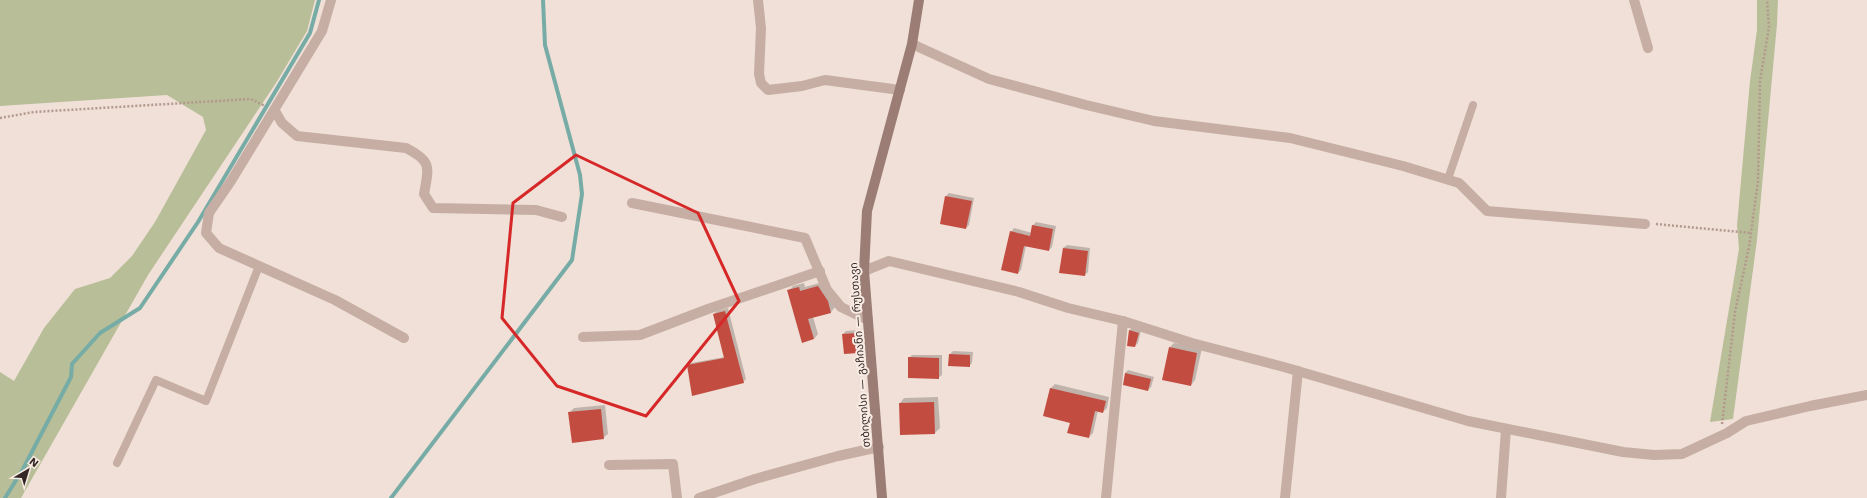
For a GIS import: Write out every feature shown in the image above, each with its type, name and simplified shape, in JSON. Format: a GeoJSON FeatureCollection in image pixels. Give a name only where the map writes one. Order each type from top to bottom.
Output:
{"type":"FeatureCollection","features":[{"type":"Feature","properties":{"kind":"main road","name":"თბილისი — გაჩიანი — რუსთავი"},"geometry":{"type":"LineString","coordinates":[[882,498],[864,271],[867,211],[912,44],[919,0]]}},
{"type":"Feature","properties":{"kind":"street"},"geometry":{"type":"LineString","coordinates":[[331,0],[322,31],[275,111],[209,213],[206,233],[219,248],[335,300],[404,338]]}},
{"type":"Feature","properties":{"kind":"street"},"geometry":{"type":"LineString","coordinates":[[758,0],[761,28],[758,74],[761,83],[768,90],[795,87],[825,80],[900,90]]}},
{"type":"Feature","properties":{"kind":"street"},"geometry":{"type":"LineString","coordinates":[[1634,0],[1648,48]]}},
{"type":"Feature","properties":{"kind":"street"},"geometry":{"type":"LineString","coordinates":[[912,44],[989,79],[1086,105],[1154,121],[1290,138],[1403,166],[1459,182],[1487,211],[1645,224]]}},
{"type":"Feature","properties":{"kind":"street"},"geometry":{"type":"LineString","coordinates":[[275,111],[282,123],[296,136],[406,148],[422,156],[429,171],[424,194],[433,208],[536,210],[562,217]]}},
{"type":"Feature","properties":{"kind":"street"},"geometry":{"type":"LineString","coordinates":[[632,203],[805,238],[827,290],[841,308],[868,320]]}},
{"type":"Feature","properties":{"kind":"street"},"geometry":{"type":"LineString","coordinates":[[864,271],[889,261],[1019,292],[1068,308],[1123,321],[1192,343],[1298,371],[1468,421],[1623,452],[1654,455],[1682,454],[1753,420],[1810,406],[1867,395]]}},
{"type":"Feature","properties":{"kind":"street"},"geometry":{"type":"LineString","coordinates":[[583,337],[640,335],[708,309],[820,271]]}},
{"type":"Feature","properties":{"kind":"street"},"geometry":{"type":"LineString","coordinates":[[1106,498],[1123,321]]}},
{"type":"Feature","properties":{"kind":"street"},"geometry":{"type":"LineString","coordinates":[[1285,498],[1298,371]]}},
{"type":"Feature","properties":{"kind":"street"},"geometry":{"type":"LineString","coordinates":[[1501,498],[1506,429]]}},
{"type":"Feature","properties":{"kind":"street"},"geometry":{"type":"LineString","coordinates":[[699,498],[755,479],[838,456],[879,447]]}},
{"type":"Feature","properties":{"kind":"street"},"geometry":{"type":"LineString","coordinates":[[609,465],[673,464],[677,498]]}},
{"type":"Feature","properties":{"kind":"lane"},"geometry":{"type":"LineString","coordinates":[[1448,179],[1473,105]]}},
{"type":"Feature","properties":{"kind":"lane"},"geometry":{"type":"LineString","coordinates":[[117,464],[156,380],[206,401],[259,266]]}},
{"type":"Feature","properties":{"kind":"path"},"geometry":{"type":"LineString","coordinates":[[1721,436],[1735,312],[1751,233],[1758,181],[1760,81],[1769,27],[1767,0]]}},
{"type":"Feature","properties":{"kind":"path"},"geometry":{"type":"LineString","coordinates":[[0,118],[34,112],[251,99],[275,111]]}},
{"type":"Feature","properties":{"kind":"path"},"geometry":{"type":"LineString","coordinates":[[1645,224],[1751,233]]}},
{"type":"Feature","properties":{"kind":"highlighted area"},"geometry":{"type":"Polygon","coordinates":[[[576,155],[698,213],[739,301],[646,416],[557,386],[502,318],[513,203],[576,155]]]}},
{"type":"Feature","properties":{"kind":"green space"},"geometry":{"type":"Polygon","coordinates":[[[0,0],[315,0],[307,31],[276,83],[148,275],[21,498],[0,498],[0,372],[14,381],[44,328],[75,289],[110,278],[132,256],[155,222],[206,130],[203,117],[167,95],[0,106],[0,0]]]}},
{"type":"Feature","properties":{"kind":"green space"},"geometry":{"type":"Polygon","coordinates":[[[1757,0],[1778,0],[1757,240],[1733,419],[1710,422],[1739,249],[1737,225],[1750,81],[1757,30],[1757,0]]]}},
{"type":"Feature","properties":{"kind":"building"},"geometry":{"type":"Polygon","coordinates":[[[945,196],[972,201],[966,229],[940,224],[945,196]]]}},
{"type":"Feature","properties":{"kind":"building"},"geometry":{"type":"Polygon","coordinates":[[[1032,225],[1053,229],[1049,251],[1024,246],[1018,274],[1001,270],[1010,231],[1030,236],[1032,225]]]}},
{"type":"Feature","properties":{"kind":"building"},"geometry":{"type":"Polygon","coordinates":[[[1063,248],[1088,251],[1085,276],[1059,273],[1063,248]]]}},
{"type":"Feature","properties":{"kind":"building"},"geometry":{"type":"Polygon","coordinates":[[[818,286],[828,301],[831,313],[808,319],[814,339],[802,343],[787,290],[799,287],[800,291],[818,286]]]}},
{"type":"Feature","properties":{"kind":"building"},"geometry":{"type":"Polygon","coordinates":[[[725,311],[744,383],[692,396],[687,365],[724,358],[713,314],[725,311]]]}},
{"type":"Feature","properties":{"kind":"building"},"geometry":{"type":"Polygon","coordinates":[[[1129,330],[1139,333],[1135,347],[1127,346],[1129,330]]]}},
{"type":"Feature","properties":{"kind":"building"},"geometry":{"type":"Polygon","coordinates":[[[858,333],[859,353],[844,354],[842,334],[858,333]]]}},
{"type":"Feature","properties":{"kind":"building"},"geometry":{"type":"Polygon","coordinates":[[[1169,347],[1197,353],[1191,386],[1162,380],[1169,347]]]}},
{"type":"Feature","properties":{"kind":"building"},"geometry":{"type":"Polygon","coordinates":[[[949,354],[970,355],[970,367],[948,366],[949,354]]]}},
{"type":"Feature","properties":{"kind":"building"},"geometry":{"type":"Polygon","coordinates":[[[908,357],[939,358],[939,379],[908,378],[908,357]]]}},
{"type":"Feature","properties":{"kind":"building"},"geometry":{"type":"Polygon","coordinates":[[[1125,373],[1151,379],[1148,391],[1123,385],[1125,373]]]}},
{"type":"Feature","properties":{"kind":"building"},"geometry":{"type":"Polygon","coordinates":[[[1050,388],[1106,401],[1103,413],[1095,411],[1089,438],[1067,433],[1070,423],[1043,416],[1050,388]]]}},
{"type":"Feature","properties":{"kind":"building"},"geometry":{"type":"Polygon","coordinates":[[[934,402],[935,434],[900,435],[899,403],[934,402]]]}},
{"type":"Feature","properties":{"kind":"building"},"geometry":{"type":"Polygon","coordinates":[[[601,409],[604,439],[572,443],[568,412],[601,409]]]}},
{"type":"Feature","properties":{"kind":"waterway"},"geometry":{"type":"LineString","coordinates":[[5,498],[23,469],[71,377],[72,364],[100,333],[140,308],[198,222],[310,33],[319,0]]}},
{"type":"Feature","properties":{"kind":"waterway"},"geometry":{"type":"LineString","coordinates":[[391,498],[572,260],[582,194],[580,175],[545,45],[543,0]]}}]}
